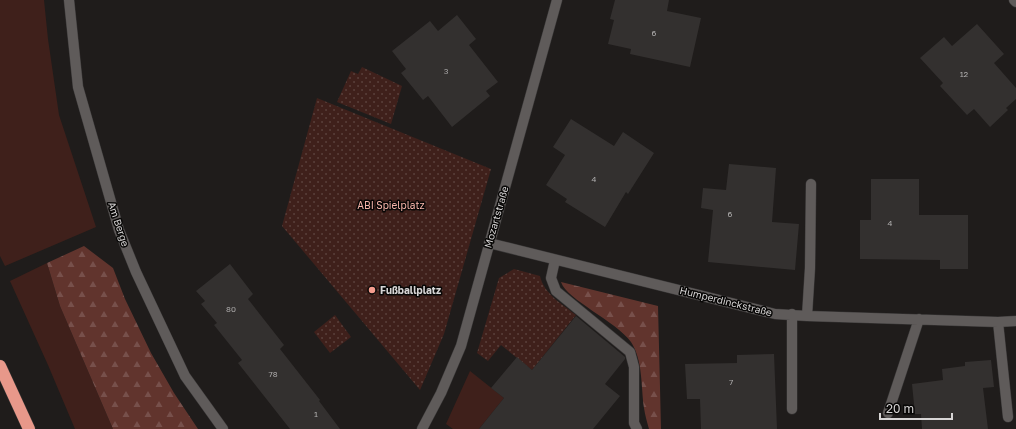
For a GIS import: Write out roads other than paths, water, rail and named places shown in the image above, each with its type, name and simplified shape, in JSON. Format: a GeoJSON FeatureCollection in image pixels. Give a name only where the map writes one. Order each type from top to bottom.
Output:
{"type":"FeatureCollection","features":[{"type":"Feature","properties":{"kind":"highway"},"geometry":{"type":"LineString","coordinates":[[0,366],[29,429]]}},
{"type":"Feature","properties":{"kind":"street","name":"Am Berge"},"geometry":{"type":"LineString","coordinates":[[69,0],[78,87],[119,230],[136,272],[186,376],[223,429]]}},
{"type":"Feature","properties":{"kind":"street","name":"Mozartstraße"},"geometry":{"type":"LineString","coordinates":[[422,429],[441,392],[461,346],[488,243],[557,0]]}},
{"type":"Feature","properties":{"kind":"street"},"geometry":{"type":"LineString","coordinates":[[807,316],[810,268],[811,184]]}},
{"type":"Feature","properties":{"kind":"street","name":"Humperdinckstraße"},"geometry":{"type":"LineString","coordinates":[[488,243],[775,314],[998,322],[1016,321]]}},
{"type":"Feature","properties":{"kind":"street"},"geometry":{"type":"LineString","coordinates":[[555,260],[551,278],[556,291],[630,352],[634,367],[634,423],[637,429]]}},
{"type":"Feature","properties":{"kind":"street"},"geometry":{"type":"LineString","coordinates":[[792,314],[792,409]]}},
{"type":"Feature","properties":{"kind":"street"},"geometry":{"type":"LineString","coordinates":[[888,413],[919,319]]}},
{"type":"Feature","properties":{"kind":"street"},"geometry":{"type":"LineString","coordinates":[[998,322],[1008,417]]}},
{"type":"Feature","properties":{"kind":"place","name":"Fußballplatz"},"geometry":{"type":"Point","coordinates":[372,290]}},
{"type":"Feature","properties":{"kind":"park label","name":"ABI Spielplatz"},"geometry":{"type":"Point","coordinates":[391,205]}}]}
